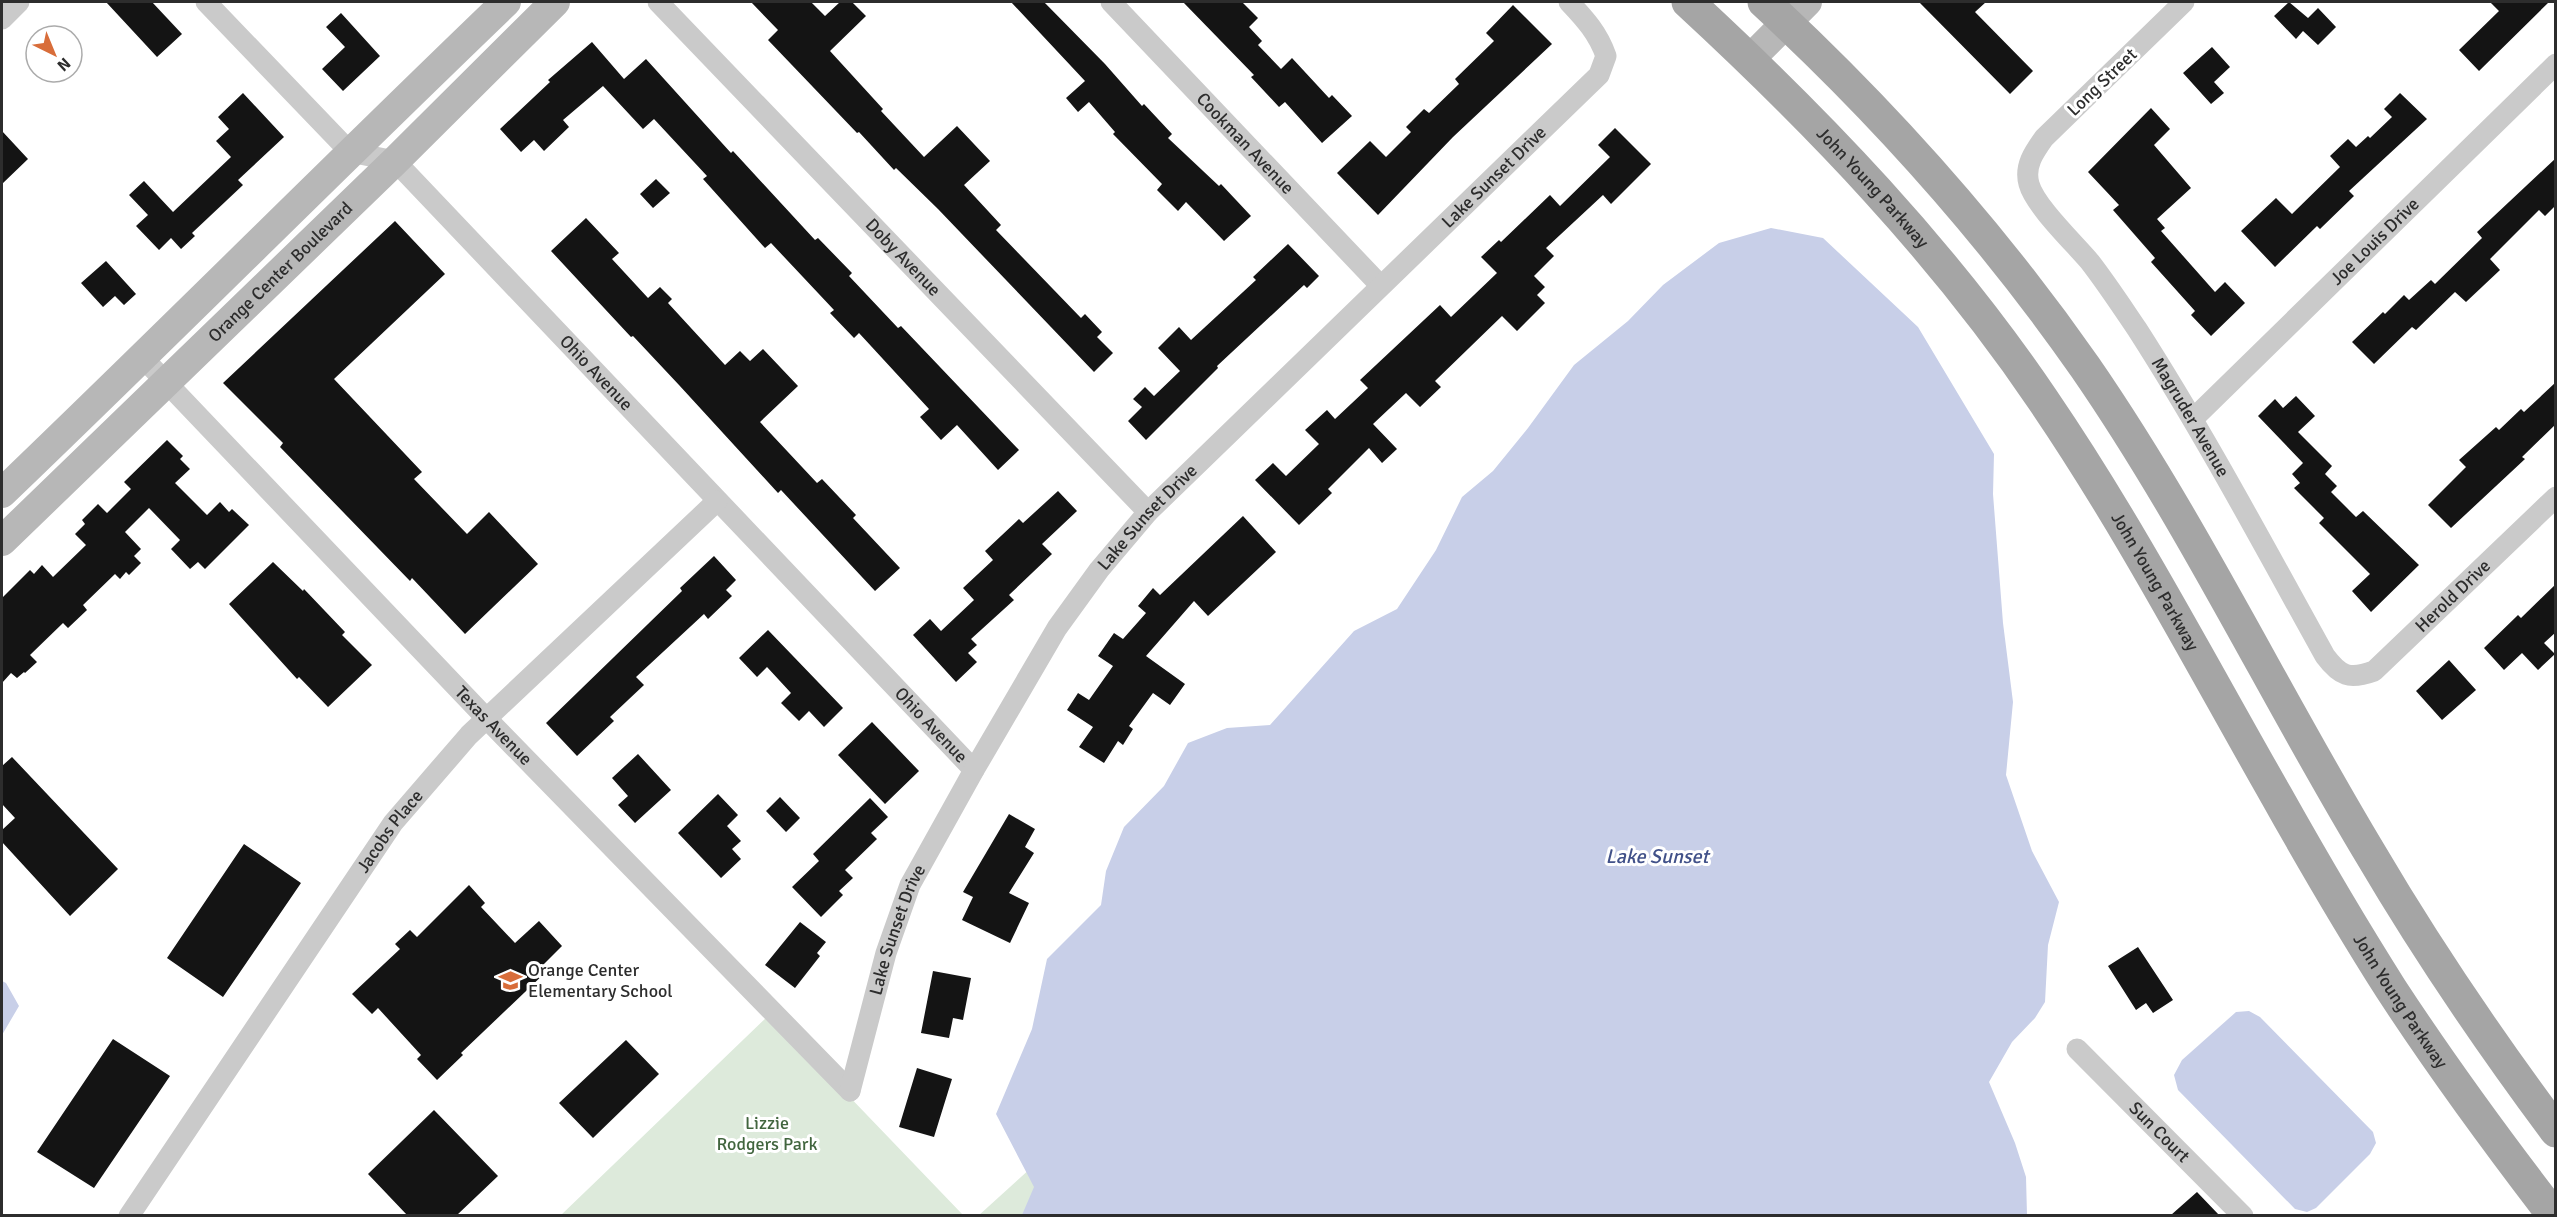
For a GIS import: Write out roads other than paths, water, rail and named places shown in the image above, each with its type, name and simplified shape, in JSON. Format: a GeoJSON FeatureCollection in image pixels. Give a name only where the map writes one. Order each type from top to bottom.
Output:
{"type":"FeatureCollection","features":[{"type":"Feature","properties":{"kind":"main road","name":"John Young Parkway"},"geometry":{"type":"LineString","coordinates":[[1688,2],[1750,59],[1855,165],[1911,227],[1999,337],[2042,397],[2117,513],[2277,797],[2391,989],[2496,1139],[2554,1215]]}},
{"type":"Feature","properties":{"kind":"main road"},"geometry":{"type":"LineString","coordinates":[[1786,8],[1955,201],[2046,314],[2085,368],[2192,538],[2369,852],[2486,1037],[2556,1131]]}},
{"type":"Feature","properties":{"kind":"street"},"geometry":{"type":"LineString","coordinates":[[2,18],[19,2]]}},
{"type":"Feature","properties":{"kind":"street"},"geometry":{"type":"LineString","coordinates":[[206,2],[350,152],[395,162]]}},
{"type":"Feature","properties":{"kind":"street","name":"Orange Center Boulevard"},"geometry":{"type":"LineString","coordinates":[[2,493],[506,2]]}},
{"type":"Feature","properties":{"kind":"street","name":"Orange Center Boulevard"},"geometry":{"type":"LineString","coordinates":[[2,541],[395,162],[555,2]]}},
{"type":"Feature","properties":{"kind":"street","name":"Doby Avenue"},"geometry":{"type":"LineString","coordinates":[[658,2],[1148,512]]}},
{"type":"Feature","properties":{"kind":"street","name":"Cookman Avenue"},"geometry":{"type":"LineString","coordinates":[[1112,2],[1380,285]]}},
{"type":"Feature","properties":{"kind":"street","name":"Lake Sunset Drive"},"geometry":{"type":"LineString","coordinates":[[850,1091],[886,953],[910,885],[974,770],[1058,628],[1099,570],[1148,512],[1599,75],[1606,56],[1601,40],[1591,24],[1569,2]]}},
{"type":"Feature","properties":{"kind":"street","name":"Long Street"},"geometry":{"type":"LineString","coordinates":[[2028,168],[2032,155],[2044,138],[2184,2]]}},
{"type":"Feature","properties":{"kind":"street"},"geometry":{"type":"LineString","coordinates":[[1750,59],[1786,8]]}},
{"type":"Feature","properties":{"kind":"street","name":"Joe Louis Drive"},"geometry":{"type":"LineString","coordinates":[[2193,418],[2556,64]]}},
{"type":"Feature","properties":{"kind":"street","name":"Ohio Avenue"},"geometry":{"type":"LineString","coordinates":[[395,162],[974,770]]}},
{"type":"Feature","properties":{"kind":"street","name":"Magruder Avenue"},"geometry":{"type":"LineString","coordinates":[[2028,168],[2029,184],[2037,198],[2091,264],[2136,327],[2193,418],[2325,656],[2341,674]]}},
{"type":"Feature","properties":{"kind":"street","name":"Texas Avenue"},"geometry":{"type":"LineString","coordinates":[[143,358],[486,718],[850,1091]]}},
{"type":"Feature","properties":{"kind":"street","name":"Herold Drive"},"geometry":{"type":"LineString","coordinates":[[2341,674],[2363,675],[2383,664],[2556,497]]}},
{"type":"Feature","properties":{"kind":"street","name":"Jacobs Place"},"geometry":{"type":"LineString","coordinates":[[129,1215],[393,822],[486,718],[717,501]]}},
{"type":"Feature","properties":{"kind":"street","name":"Sun Court"},"geometry":{"type":"LineString","coordinates":[[2078,1049],[2243,1215]]}},
{"type":"Feature","properties":{"kind":"water","name":"Lake Sunset"},"geometry":{"type":"Polygon","coordinates":[[[1771,228],[1823,238],[1918,327],[1994,454],[1993,494],[2003,623],[2013,702],[2006,775],[2032,851],[2059,902],[2048,945],[2045,1002],[2035,1018],[2012,1042],[1989,1082],[2015,1143],[2026,1177],[2027,1215],[1022,1215],[1034,1187],[996,1114],[1032,1029],[1047,959],[1101,905],[1106,871],[1124,827],[1164,786],[1188,743],[1227,728],[1270,725],[1354,631],[1397,609],[1436,550],[1462,497],[1493,471],[1574,365],[1628,321],[1663,285],[1719,243],[1771,228]]]}},
{"type":"Feature","properties":{"kind":"water"},"geometry":{"type":"Polygon","coordinates":[[[2,981],[6,983],[19,1006],[2,1035],[2,981]]]}},
{"type":"Feature","properties":{"kind":"water"},"geometry":{"type":"Polygon","coordinates":[[[2249,1011],[2260,1017],[2373,1132],[2376,1143],[2370,1154],[2316,1208],[2307,1212],[2295,1209],[2178,1090],[2174,1075],[2182,1060],[2236,1012],[2249,1011]]]}},
{"type":"Feature","properties":{"kind":"place","name":"Orange Center Elementary School"},"geometry":{"type":"Point","coordinates":[510,980]}},
{"type":"Feature","properties":{"kind":"park label","name":"Lizzie Rodgers Park"},"geometry":{"type":"Point","coordinates":[767,1133]}}]}
